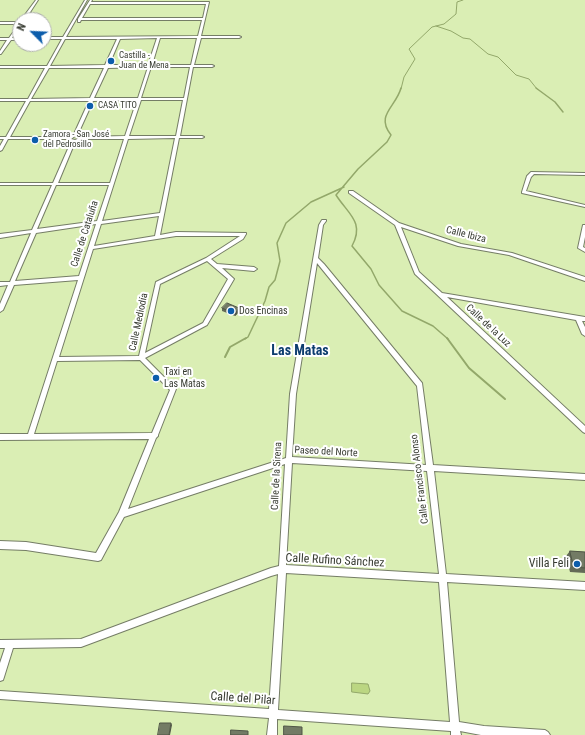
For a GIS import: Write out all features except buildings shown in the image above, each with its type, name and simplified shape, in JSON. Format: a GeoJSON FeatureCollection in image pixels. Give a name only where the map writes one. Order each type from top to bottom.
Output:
{"type":"FeatureCollection","features":[{"type":"Feature","properties":{"kind":"street"},"geometry":{"type":"LineString","coordinates":[[28,12],[37,0]]}},
{"type":"Feature","properties":{"kind":"street"},"geometry":{"type":"LineString","coordinates":[[177,0],[182,3]]}},
{"type":"Feature","properties":{"kind":"street"},"geometry":{"type":"LineString","coordinates":[[88,1],[182,3],[208,2],[192,66],[179,137],[157,237],[92,248]]}},
{"type":"Feature","properties":{"kind":"street"},"geometry":{"type":"LineString","coordinates":[[0,150],[48,67],[80,19],[88,1]]}},
{"type":"Feature","properties":{"kind":"street"},"geometry":{"type":"LineString","coordinates":[[67,38],[88,1]]}},
{"type":"Feature","properties":{"kind":"street"},"geometry":{"type":"LineString","coordinates":[[80,19],[204,19]]}},
{"type":"Feature","properties":{"kind":"street"},"geometry":{"type":"LineString","coordinates":[[0,23],[12,23]]}},
{"type":"Feature","properties":{"kind":"street"},"geometry":{"type":"LineString","coordinates":[[0,53],[12,36]]}},
{"type":"Feature","properties":{"kind":"street"},"geometry":{"type":"LineString","coordinates":[[52,38],[239,38]]}},
{"type":"Feature","properties":{"kind":"street"},"geometry":{"type":"LineString","coordinates":[[0,310],[55,184],[71,140],[76,135],[119,38]]}},
{"type":"Feature","properties":{"kind":"street","name":"Calle de Cataluña"},"geometry":{"type":"LineString","coordinates":[[30,437],[159,38]]}},
{"type":"Feature","properties":{"kind":"street"},"geometry":{"type":"LineString","coordinates":[[0,39],[10,39]]}},
{"type":"Feature","properties":{"kind":"street"},"geometry":{"type":"LineString","coordinates":[[0,67],[212,66]]}},
{"type":"Feature","properties":{"kind":"street"},"geometry":{"type":"LineString","coordinates":[[0,100],[186,99]]}},
{"type":"Feature","properties":{"kind":"street"},"geometry":{"type":"LineString","coordinates":[[76,135],[81,136],[82,138]]}},
{"type":"Feature","properties":{"kind":"street"},"geometry":{"type":"LineString","coordinates":[[0,138],[71,140],[82,138],[202,137]]}},
{"type":"Feature","properties":{"kind":"street"},"geometry":{"type":"LineString","coordinates":[[585,174],[533,174],[529,176],[524,192],[585,206]]}},
{"type":"Feature","properties":{"kind":"street"},"geometry":{"type":"LineString","coordinates":[[0,184],[112,184]]}},
{"type":"Feature","properties":{"kind":"street","name":"Calle Ibiza"},"geometry":{"type":"LineString","coordinates":[[351,192],[397,224],[460,246],[510,254],[585,279]]}},
{"type":"Feature","properties":{"kind":"street"},"geometry":{"type":"LineString","coordinates":[[0,236],[161,214]]}},
{"type":"Feature","properties":{"kind":"street","name":"Calle de la Sirena"},"geometry":{"type":"LineString","coordinates":[[272,735],[293,394],[315,258],[321,225],[324,221]]}},
{"type":"Feature","properties":{"kind":"street","name":"Calle de la Luz"},"geometry":{"type":"LineString","coordinates":[[397,224],[417,273],[442,294],[585,430]]}},
{"type":"Feature","properties":{"kind":"street"},"geometry":{"type":"LineString","coordinates":[[582,249],[585,226]]}},
{"type":"Feature","properties":{"kind":"street","name":"Calle Mediodía"},"geometry":{"type":"LineString","coordinates":[[122,514],[173,389],[141,358],[158,283],[208,260],[241,238],[244,234],[176,234],[157,237]]}},
{"type":"Feature","properties":{"kind":"street","name":"Calle Francisco Alonso"},"geometry":{"type":"LineString","coordinates":[[315,258],[327,270],[420,385],[443,579],[456,731]]}},
{"type":"Feature","properties":{"kind":"street"},"geometry":{"type":"LineString","coordinates":[[55,359],[141,358],[205,324],[231,279],[208,260]]}},
{"type":"Feature","properties":{"kind":"street"},"geometry":{"type":"LineString","coordinates":[[216,266],[254,269]]}},
{"type":"Feature","properties":{"kind":"street"},"geometry":{"type":"LineString","coordinates":[[0,284],[82,278]]}},
{"type":"Feature","properties":{"kind":"street"},"geometry":{"type":"LineString","coordinates":[[442,294],[582,319],[585,334]]}},
{"type":"Feature","properties":{"kind":"street"},"geometry":{"type":"LineString","coordinates":[[0,437],[155,436]]}},
{"type":"Feature","properties":{"kind":"street","name":"Paseo del Norte"},"geometry":{"type":"LineString","coordinates":[[122,514],[290,460],[585,477]]}},
{"type":"Feature","properties":{"kind":"street"},"geometry":{"type":"LineString","coordinates":[[0,545],[26,546],[98,557],[122,514]]}},
{"type":"Feature","properties":{"kind":"street","name":"Calle Rufino Sánchez"},"geometry":{"type":"LineString","coordinates":[[0,644],[81,643],[271,572],[283,569],[585,586]]}},
{"type":"Feature","properties":{"kind":"street"},"geometry":{"type":"LineString","coordinates":[[0,677],[10,644]]}},
{"type":"Feature","properties":{"kind":"street","name":"Calle del Pilar"},"geometry":{"type":"LineString","coordinates":[[0,695],[274,714],[482,733],[545,735]]}},
{"type":"Feature","properties":{"kind":"shaded area"},"geometry":{"type":"Polygon","coordinates":[[[0,0],[585,0],[585,735],[0,735],[0,0]]]}},
{"type":"Feature","properties":{"kind":"shaded area"},"geometry":{"type":"Polygon","coordinates":[[[352,683],[368,684],[370,691],[368,694],[352,692],[352,683]]]}},
{"type":"Feature","properties":{"kind":"waterway"},"geometry":{"type":"LineString","coordinates":[[436,26],[444,24],[456,14],[457,2],[463,0]]}},
{"type":"Feature","properties":{"kind":"waterway"},"geometry":{"type":"LineString","coordinates":[[401,89],[404,77],[415,59],[409,49],[432,27],[436,26]]}},
{"type":"Feature","properties":{"kind":"waterway"},"geometry":{"type":"LineString","coordinates":[[436,26],[451,31],[463,38],[470,39],[488,54],[498,57],[516,75],[529,79],[536,88]]}},
{"type":"Feature","properties":{"kind":"waterway"},"geometry":{"type":"LineString","coordinates":[[342,188],[358,169],[387,142],[391,135],[385,122],[386,116],[401,88]]}},
{"type":"Feature","properties":{"kind":"waterway"},"geometry":{"type":"LineString","coordinates":[[536,88],[555,102],[563,112]]}},
{"type":"Feature","properties":{"kind":"waterway"},"geometry":{"type":"LineString","coordinates":[[245,339],[248,337],[265,301],[269,287],[275,280],[280,261],[277,243],[286,223],[311,202],[342,188]]}},
{"type":"Feature","properties":{"kind":"waterway"},"geometry":{"type":"LineString","coordinates":[[342,188],[336,195],[350,213],[356,224],[356,238],[352,246],[371,269],[379,285],[402,311],[433,326],[447,338]]}},
{"type":"Feature","properties":{"kind":"waterway"},"geometry":{"type":"LineString","coordinates":[[225,357],[230,347],[246,338]]}},
{"type":"Feature","properties":{"kind":"waterway"},"geometry":{"type":"LineString","coordinates":[[447,338],[469,368],[505,399]]}},
{"type":"Feature","properties":{"kind":"place","name":"Castilla - Juan de Mena"},"geometry":{"type":"Point","coordinates":[111,61]}},
{"type":"Feature","properties":{"kind":"place","name":"CASA TITO"},"geometry":{"type":"Point","coordinates":[90,106]}},
{"type":"Feature","properties":{"kind":"place","name":"Zamora - San José del Pedrosillo"},"geometry":{"type":"Point","coordinates":[35,140]}},
{"type":"Feature","properties":{"kind":"place","name":"Dos Encinas"},"geometry":{"type":"Point","coordinates":[231,311]}},
{"type":"Feature","properties":{"kind":"place","name":"Taxi en Las Matas"},"geometry":{"type":"Point","coordinates":[156,378]}},
{"type":"Feature","properties":{"kind":"place","name":"Villa Feli"},"geometry":{"type":"Point","coordinates":[577,564]}},
{"type":"Feature","properties":{"kind":"district","name":"Las Matas"},"geometry":{"type":"Point","coordinates":[300,351]}}]}
